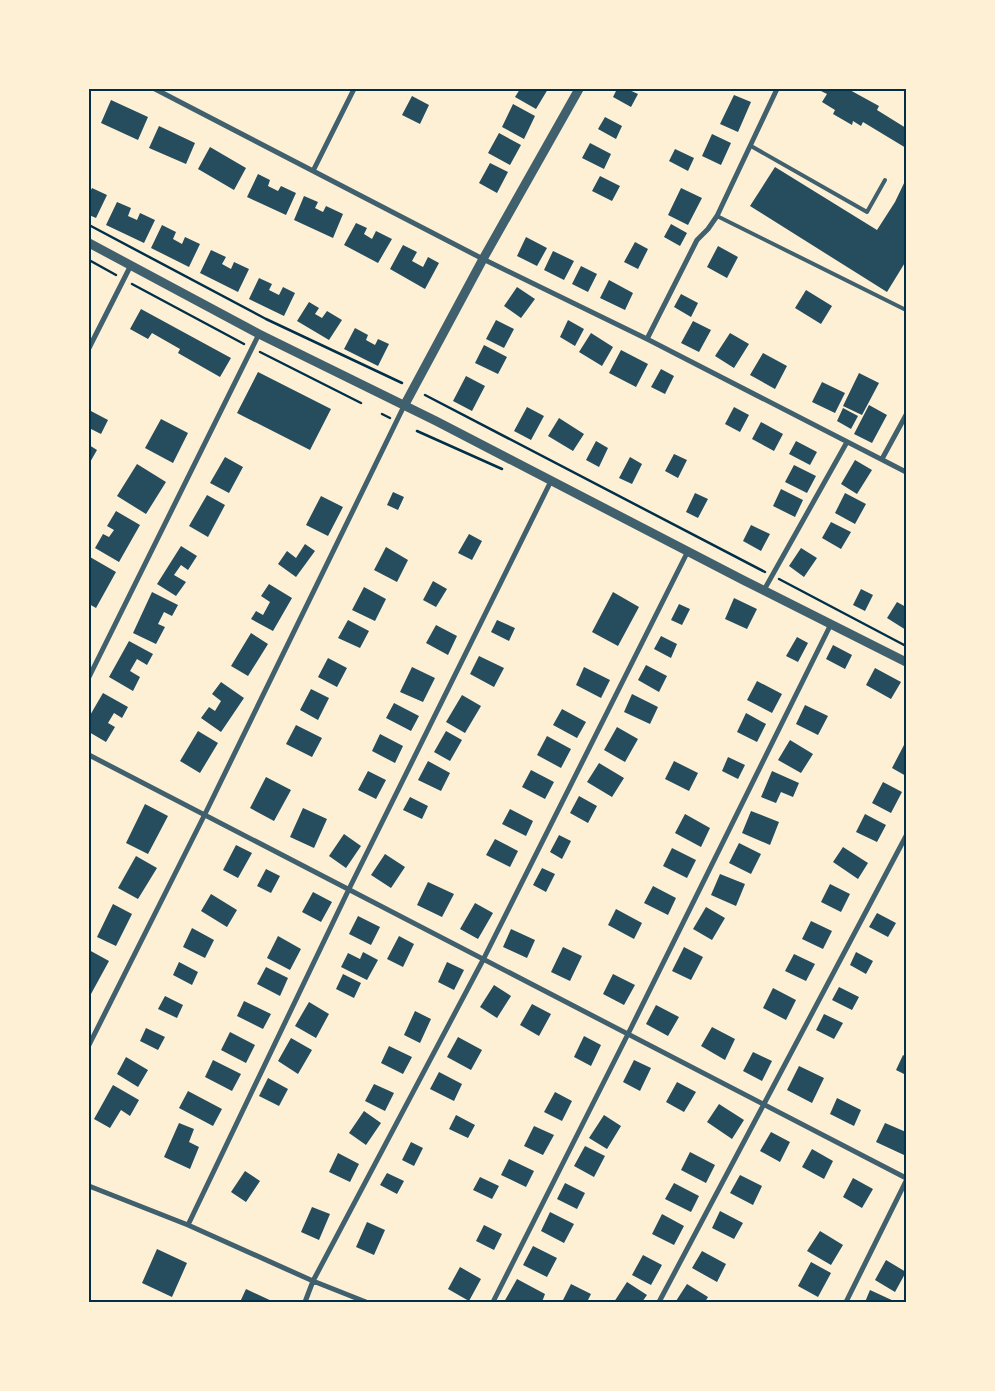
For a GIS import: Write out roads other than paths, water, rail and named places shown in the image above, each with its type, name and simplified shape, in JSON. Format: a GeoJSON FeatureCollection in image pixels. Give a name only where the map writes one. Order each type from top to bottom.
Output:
{"type":"FeatureCollection","features":[{"type":"Feature","properties":{"kind":"street"},"geometry":{"type":"LineString","coordinates":[[155,89],[483,260],[647,339],[906,472]]}},
{"type":"Feature","properties":{"kind":"street"},"geometry":{"type":"LineString","coordinates":[[313,171],[354,89]]}},
{"type":"Feature","properties":{"kind":"street"},"geometry":{"type":"LineString","coordinates":[[89,1045],[404,406],[579,89]]}},
{"type":"Feature","properties":{"kind":"street"},"geometry":{"type":"LineString","coordinates":[[647,339],[697,240],[717,216],[777,89]]}},
{"type":"Feature","properties":{"kind":"street"},"geometry":{"type":"LineString","coordinates":[[89,243],[259,334],[906,662]]}},
{"type":"Feature","properties":{"kind":"street"},"geometry":{"type":"LineString","coordinates":[[89,348],[131,265]]}},
{"type":"Feature","properties":{"kind":"street"},"geometry":{"type":"LineString","coordinates":[[89,677],[259,334]]}},
{"type":"Feature","properties":{"kind":"street"},"geometry":{"type":"LineString","coordinates":[[882,459],[906,415]]}},
{"type":"Feature","properties":{"kind":"street"},"geometry":{"type":"LineString","coordinates":[[764,590],[847,442]]}},
{"type":"Feature","properties":{"kind":"street"},"geometry":{"type":"LineString","coordinates":[[188,1225],[349,889],[551,481]]}},
{"type":"Feature","properties":{"kind":"street"},"geometry":{"type":"LineString","coordinates":[[305,1302],[314,1281],[482,960],[688,551]]}},
{"type":"Feature","properties":{"kind":"street"},"geometry":{"type":"LineString","coordinates":[[493,1302],[831,624]]}},
{"type":"Feature","properties":{"kind":"street"},"geometry":{"type":"LineString","coordinates":[[89,755],[906,1180],[846,1302]]}},
{"type":"Feature","properties":{"kind":"street"},"geometry":{"type":"LineString","coordinates":[[659,1302],[906,836]]}},
{"type":"Feature","properties":{"kind":"street"},"geometry":{"type":"LineString","coordinates":[[89,1186],[188,1225],[366,1302]]}},
{"type":"Feature","properties":{"kind":"lane"},"geometry":{"type":"LineString","coordinates":[[751,146],[867,212],[885,180]]}},
{"type":"Feature","properties":{"kind":"lane"},"geometry":{"type":"LineString","coordinates":[[717,216],[906,310]]}}]}
